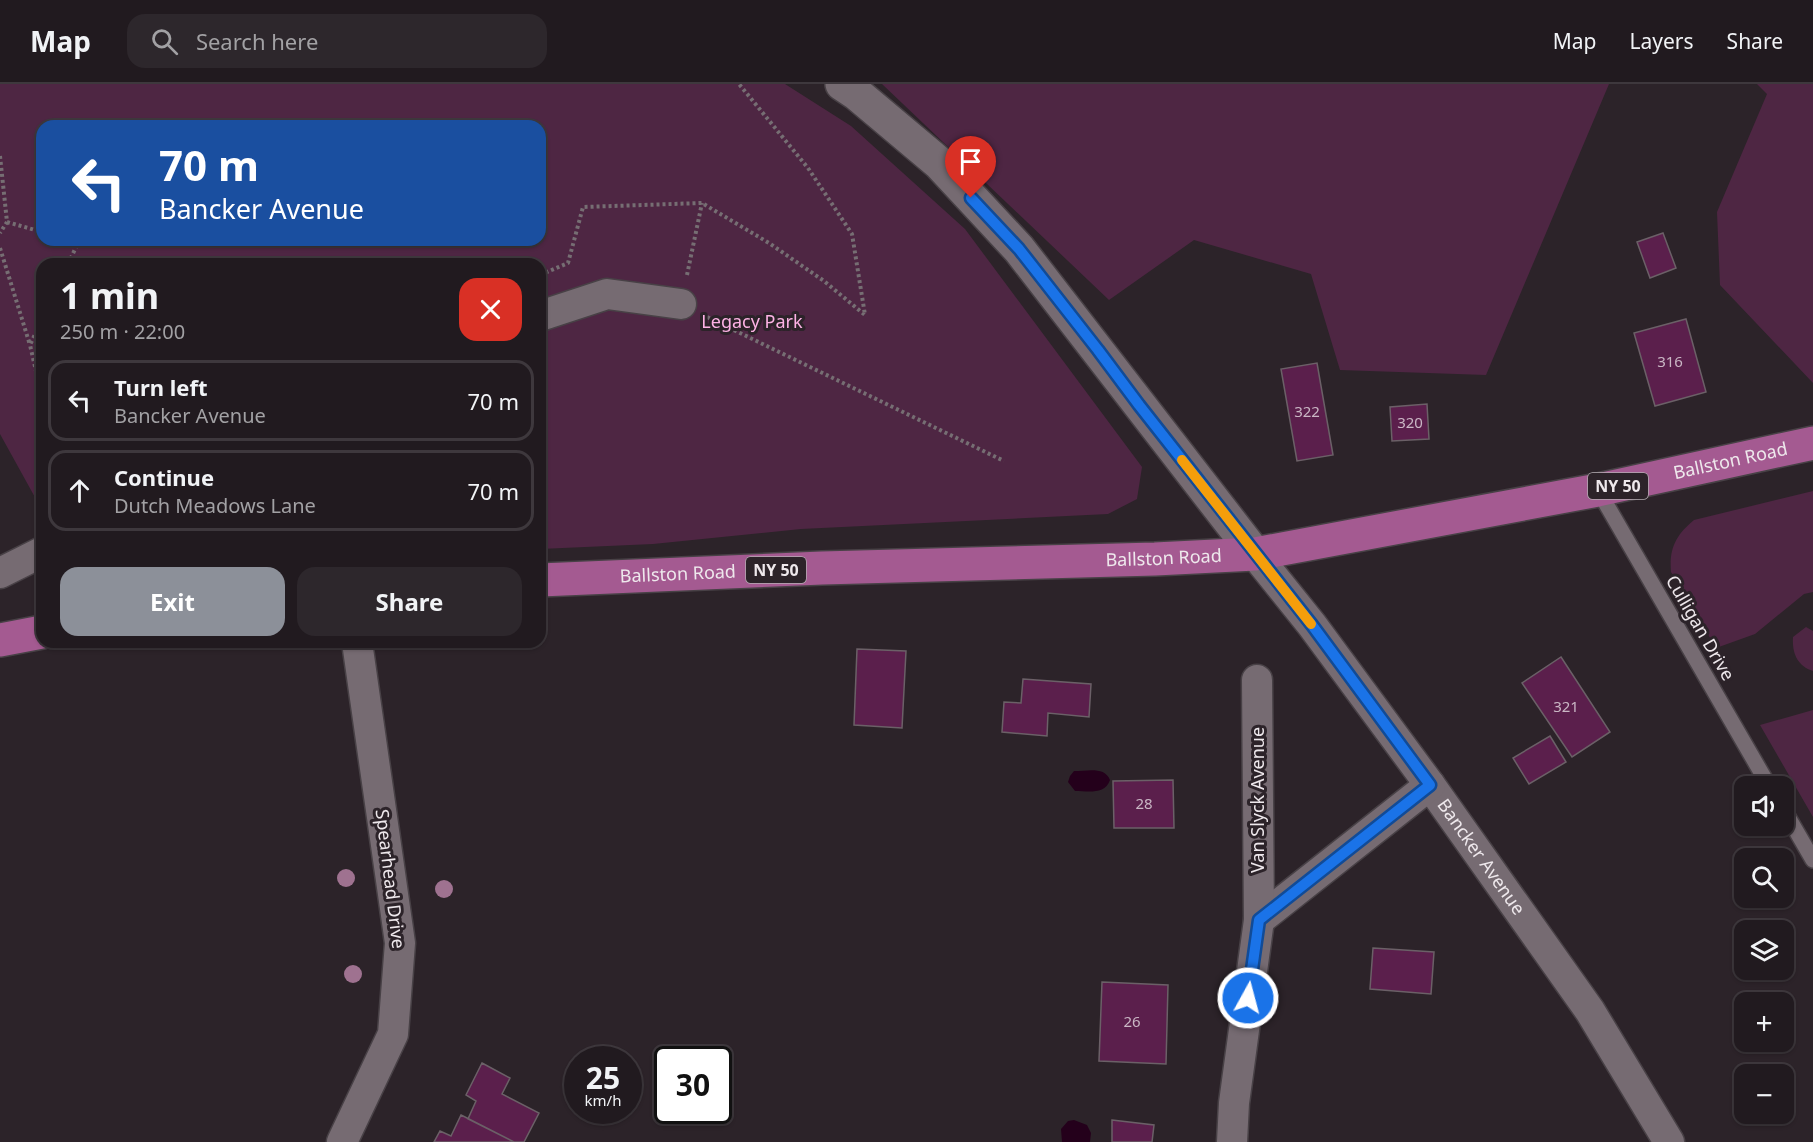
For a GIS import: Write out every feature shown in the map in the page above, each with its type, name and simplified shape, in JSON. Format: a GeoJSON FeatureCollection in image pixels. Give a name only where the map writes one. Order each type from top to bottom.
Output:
{"type":"FeatureCollection","features":[{"type":"Feature","properties":{"kind":"main road","name":"Ballston Road"},"geometry":{"type":"LineString","coordinates":[[546,580],[1255,554],[1598,490],[1813,443]]}},
{"type":"Feature","properties":{"kind":"main road"},"geometry":{"type":"LineString","coordinates":[[0,640],[36,633]]}},
{"type":"Feature","properties":{"kind":"street"},"geometry":{"type":"LineString","coordinates":[[842,84],[939,163],[1019,249],[1255,554]]}},
{"type":"Feature","properties":{"kind":"street"},"geometry":{"type":"LineString","coordinates":[[546,314],[607,294],[681,304]]}},
{"type":"Feature","properties":{"kind":"street","name":"Bancker Avenue"},"geometry":{"type":"LineString","coordinates":[[1255,554],[1312,625],[1430,785],[1590,1011],[1669,1142]]}},
{"type":"Feature","properties":{"kind":"street"},"geometry":{"type":"LineString","coordinates":[[0,573],[36,555]]}},
{"type":"Feature","properties":{"kind":"street","name":"Spearhead Drive"},"geometry":{"type":"LineString","coordinates":[[342,1142],[393,1034],[400,943],[358,648]]}},
{"type":"Feature","properties":{"kind":"street","name":"Van Slyck Avenue"},"geometry":{"type":"LineString","coordinates":[[1232,1142],[1234,1103],[1259,920],[1257,680]]}},
{"type":"Feature","properties":{"kind":"street"},"geometry":{"type":"LineString","coordinates":[[1259,920],[1430,785]]}},
{"type":"Feature","properties":{"kind":"lane","name":"Culligan Drive"},"geometry":{"type":"LineString","coordinates":[[1598,490],[1763,776]]}},
{"type":"Feature","properties":{"kind":"lane"},"geometry":{"type":"LineString","coordinates":[[1794,827],[1813,860]]}},
{"type":"Feature","properties":{"kind":"path"},"geometry":{"type":"LineString","coordinates":[[546,272],[567,263],[583,207],[702,203],[769,243],[824,281],[865,315],[852,234],[808,168],[739,84]]}},
{"type":"Feature","properties":{"kind":"path"},"geometry":{"type":"LineString","coordinates":[[0,156],[7,222],[0,233]]}},
{"type":"Feature","properties":{"kind":"path"},"geometry":{"type":"LineString","coordinates":[[702,203],[681,304],[1004,461]]}},
{"type":"Feature","properties":{"kind":"path"},"geometry":{"type":"LineString","coordinates":[[7,222],[36,230]]}},
{"type":"Feature","properties":{"kind":"path"},"geometry":{"type":"LineString","coordinates":[[0,248],[36,371]]}},
{"type":"Feature","properties":{"kind":"path"},"geometry":{"type":"LineString","coordinates":[[30,345],[36,332]]}},
{"type":"Feature","properties":{"kind":"green space","name":"Legacy Park"},"geometry":{"type":"Polygon","coordinates":[[[0,84],[785,84],[851,126],[965,229],[1142,467],[1137,499],[1108,514],[801,529],[653,544],[546,549],[546,258],[36,258],[36,499],[0,434],[0,84]]]}},
{"type":"Feature","properties":{"kind":"green space"},"geometry":{"type":"Polygon","coordinates":[[[882,84],[1609,84],[1486,375],[1340,370],[1311,274],[1194,240],[1109,300],[882,84]]]}},
{"type":"Feature","properties":{"kind":"green space"},"geometry":{"type":"Polygon","coordinates":[[[1757,84],[1813,84],[1813,383],[1720,285],[1717,212],[1767,94],[1757,84]]]}},
{"type":"Feature","properties":{"kind":"green space"},"geometry":{"type":"Polygon","coordinates":[[[1813,491],[1813,592],[1804,594],[1755,634],[1716,648],[1671,572],[1671,556],[1678,537],[1694,520],[1813,491]]]}},
{"type":"Feature","properties":{"kind":"green space"},"geometry":{"type":"Polygon","coordinates":[[[1806,627],[1813,631],[1813,671],[1799,662],[1793,648],[1793,637],[1806,627]]]}},
{"type":"Feature","properties":{"kind":"green space"},"geometry":{"type":"Polygon","coordinates":[[[1813,710],[1813,817],[1794,784],[1794,776],[1789,776],[1760,725],[1813,710]]]}},
{"type":"Feature","properties":{"kind":"shaded area"},"geometry":{"type":"Polygon","coordinates":[[[1074,771],[1100,771],[1110,780],[1108,785],[1100,790],[1075,791],[1068,782],[1074,771]]]}},
{"type":"Feature","properties":{"kind":"shaded area"},"geometry":{"type":"Polygon","coordinates":[[[1074,1120],[1087,1125],[1091,1133],[1090,1142],[1062,1142],[1061,1129],[1068,1121],[1074,1120]]]}},
{"type":"Feature","properties":{"kind":"building"},"geometry":{"type":"Polygon","coordinates":[[[1663,233],[1676,268],[1650,278],[1637,242],[1663,233]]]}},
{"type":"Feature","properties":{"kind":"building"},"geometry":{"type":"Polygon","coordinates":[[[1686,319],[1706,392],[1655,406],[1634,333],[1686,319]]]}},
{"type":"Feature","properties":{"kind":"building"},"geometry":{"type":"Polygon","coordinates":[[[1317,363],[1333,455],[1297,461],[1281,369],[1317,363]]]}},
{"type":"Feature","properties":{"kind":"building"},"geometry":{"type":"Polygon","coordinates":[[[1427,404],[1429,439],[1392,441],[1390,407],[1427,404]]]}},
{"type":"Feature","properties":{"kind":"building"},"geometry":{"type":"Polygon","coordinates":[[[857,649],[906,651],[902,728],[854,725],[857,649]]]}},
{"type":"Feature","properties":{"kind":"building"},"geometry":{"type":"Polygon","coordinates":[[[1561,657],[1610,732],[1572,757],[1522,683],[1561,657]]]}},
{"type":"Feature","properties":{"kind":"building"},"geometry":{"type":"Polygon","coordinates":[[[1023,679],[1091,684],[1089,717],[1048,713],[1047,736],[1002,732],[1004,702],[1021,703],[1023,679]]]}},
{"type":"Feature","properties":{"kind":"building"},"geometry":{"type":"Polygon","coordinates":[[[1550,736],[1566,762],[1529,784],[1513,758],[1550,736]]]}},
{"type":"Feature","properties":{"kind":"building"},"geometry":{"type":"Polygon","coordinates":[[[1173,780],[1174,828],[1114,828],[1113,781],[1173,780]]]}},
{"type":"Feature","properties":{"kind":"building"},"geometry":{"type":"Polygon","coordinates":[[[1373,948],[1434,952],[1431,994],[1370,989],[1373,948]]]}},
{"type":"Feature","properties":{"kind":"building"},"geometry":{"type":"Polygon","coordinates":[[[1102,982],[1168,985],[1166,1064],[1099,1061],[1102,982]]]}},
{"type":"Feature","properties":{"kind":"building"},"geometry":{"type":"Polygon","coordinates":[[[482,1063],[510,1078],[502,1094],[539,1113],[524,1142],[514,1142],[468,1119],[476,1101],[466,1095],[482,1063]]]}},
{"type":"Feature","properties":{"kind":"building"},"geometry":{"type":"Polygon","coordinates":[[[461,1115],[514,1142],[434,1142],[440,1131],[451,1136],[461,1115]]]}},
{"type":"Feature","properties":{"kind":"building"},"geometry":{"type":"Polygon","coordinates":[[[1112,1120],[1154,1125],[1152,1142],[1112,1142],[1112,1120]]]}},
{"type":"Feature","properties":{"kind":"slow traffic"},"geometry":{"type":"LineString","coordinates":[[1182,460],[1311,624]]}},
{"type":"Feature","properties":{"kind":"route"},"geometry":{"type":"LineString","coordinates":[[971,198],[1019,249],[1098,350],[1312,625],[1430,785],[1259,920],[1248,998]]}}]}
